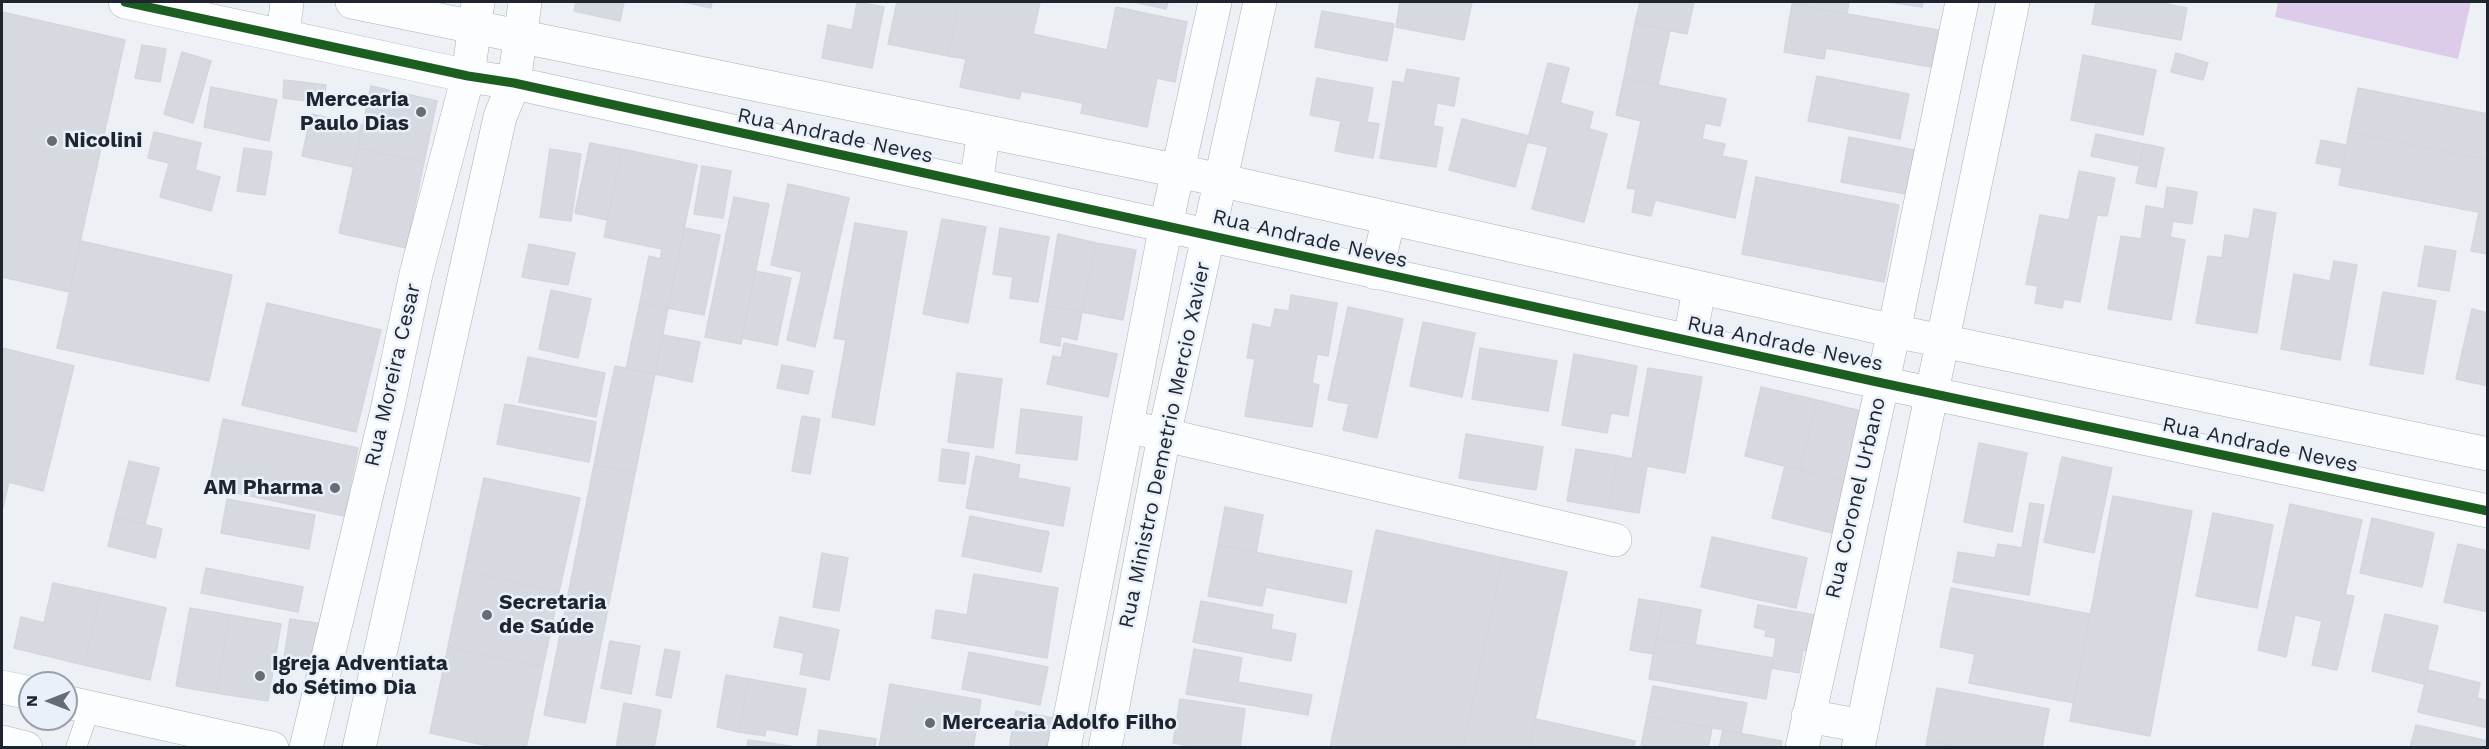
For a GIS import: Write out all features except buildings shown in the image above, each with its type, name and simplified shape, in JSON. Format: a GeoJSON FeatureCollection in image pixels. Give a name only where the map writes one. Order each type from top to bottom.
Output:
{"type":"FeatureCollection","features":[{"type":"Feature","properties":{"kind":"street","name":"Rua Andrade Neves"},"geometry":{"type":"LineString","coordinates":[[125,2],[468,76],[514,83],[1882,384],[2487,512]]}},
{"type":"Feature","properties":{"kind":"street"},"geometry":{"type":"LineString","coordinates":[[283,35],[287,2]]}},
{"type":"Feature","properties":{"kind":"street","name":"Rua Andrade Neves"},"geometry":{"type":"LineString","coordinates":[[352,2],[475,14],[519,34],[1179,171],[1894,331],[2487,454]]}},
{"type":"Feature","properties":{"kind":"street"},"geometry":{"type":"LineString","coordinates":[[359,747],[435,416],[500,117],[514,83],[525,2]]}},
{"type":"Feature","properties":{"kind":"street","name":"Rua Ministro Demetrio Mercio Xavier"},"geometry":{"type":"LineString","coordinates":[[1064,747],[1166,225],[1215,2]]}},
{"type":"Feature","properties":{"kind":"street","name":"Rua Ministro Demetrio Mercio Xavier"},"geometry":{"type":"LineString","coordinates":[[1107,735],[1164,436],[1260,2]]}},
{"type":"Feature","properties":{"kind":"street","name":"Rua Coronel Urbano"},"geometry":{"type":"LineString","coordinates":[[1802,747],[1894,331],[1962,2]]}},
{"type":"Feature","properties":{"kind":"street"},"geometry":{"type":"LineString","coordinates":[[1808,716],[1860,737],[2013,2]]}},
{"type":"Feature","properties":{"kind":"street","name":"Rua Moreira Cesar"},"geometry":{"type":"LineString","coordinates":[[306,747],[388,406],[416,274],[468,76],[475,14]]}},
{"type":"Feature","properties":{"kind":"street"},"geometry":{"type":"LineString","coordinates":[[677,120],[688,69]]}},
{"type":"Feature","properties":{"kind":"street"},"geometry":{"type":"LineString","coordinates":[[976,184],[984,131]]}},
{"type":"Feature","properties":{"kind":"street"},"geometry":{"type":"LineString","coordinates":[[1376,273],[1389,218]]}},
{"type":"Feature","properties":{"kind":"street"},"geometry":{"type":"LineString","coordinates":[[1690,341],[1699,288]]}},
{"type":"Feature","properties":{"kind":"street"},"geometry":{"type":"LineString","coordinates":[[388,406],[435,416]]}},
{"type":"Feature","properties":{"kind":"street"},"geometry":{"type":"LineString","coordinates":[[1126,425],[1164,436],[1615,540]]}},
{"type":"Feature","properties":{"kind":"street"},"geometry":{"type":"LineString","coordinates":[[2,687],[18,690]]}},
{"type":"Feature","properties":{"kind":"street"},"geometry":{"type":"LineString","coordinates":[[78,704],[272,747]]}},
{"type":"Feature","properties":{"kind":"street"},"geometry":{"type":"LineString","coordinates":[[1070,714],[1107,735]]}},
{"type":"Feature","properties":{"kind":"street"},"geometry":{"type":"LineString","coordinates":[[2,742],[26,747]]}},
{"type":"Feature","properties":{"kind":"lane"},"geometry":{"type":"LineString","coordinates":[[76,747],[77,731]]}},
{"type":"Feature","properties":{"kind":"shaded area"},"geometry":{"type":"Polygon","coordinates":[[[2278,2],[2471,2],[2458,59],[2275,17],[2278,2]]]}},
{"type":"Feature","properties":{"kind":"cycle path"},"geometry":{"type":"LineString","coordinates":[[125,2],[468,76],[514,83],[1882,383],[2488,511]]}},
{"type":"Feature","properties":{"kind":"place","name":"Mercearia Paulo Dias"},"geometry":{"type":"Point","coordinates":[421,112]}},
{"type":"Feature","properties":{"kind":"place","name":"Nicolini"},"geometry":{"type":"Point","coordinates":[52,141]}},
{"type":"Feature","properties":{"kind":"place","name":"AM Pharma"},"geometry":{"type":"Point","coordinates":[335,488]}},
{"type":"Feature","properties":{"kind":"place","name":"Secretaria de Saúde"},"geometry":{"type":"Point","coordinates":[487,615]}},
{"type":"Feature","properties":{"kind":"place","name":"Igreja Adventiata do Sétimo Dia"},"geometry":{"type":"Point","coordinates":[260,676]}},
{"type":"Feature","properties":{"kind":"place","name":"Mercearia Adolfo Filho"},"geometry":{"type":"Point","coordinates":[930,723]}}]}
